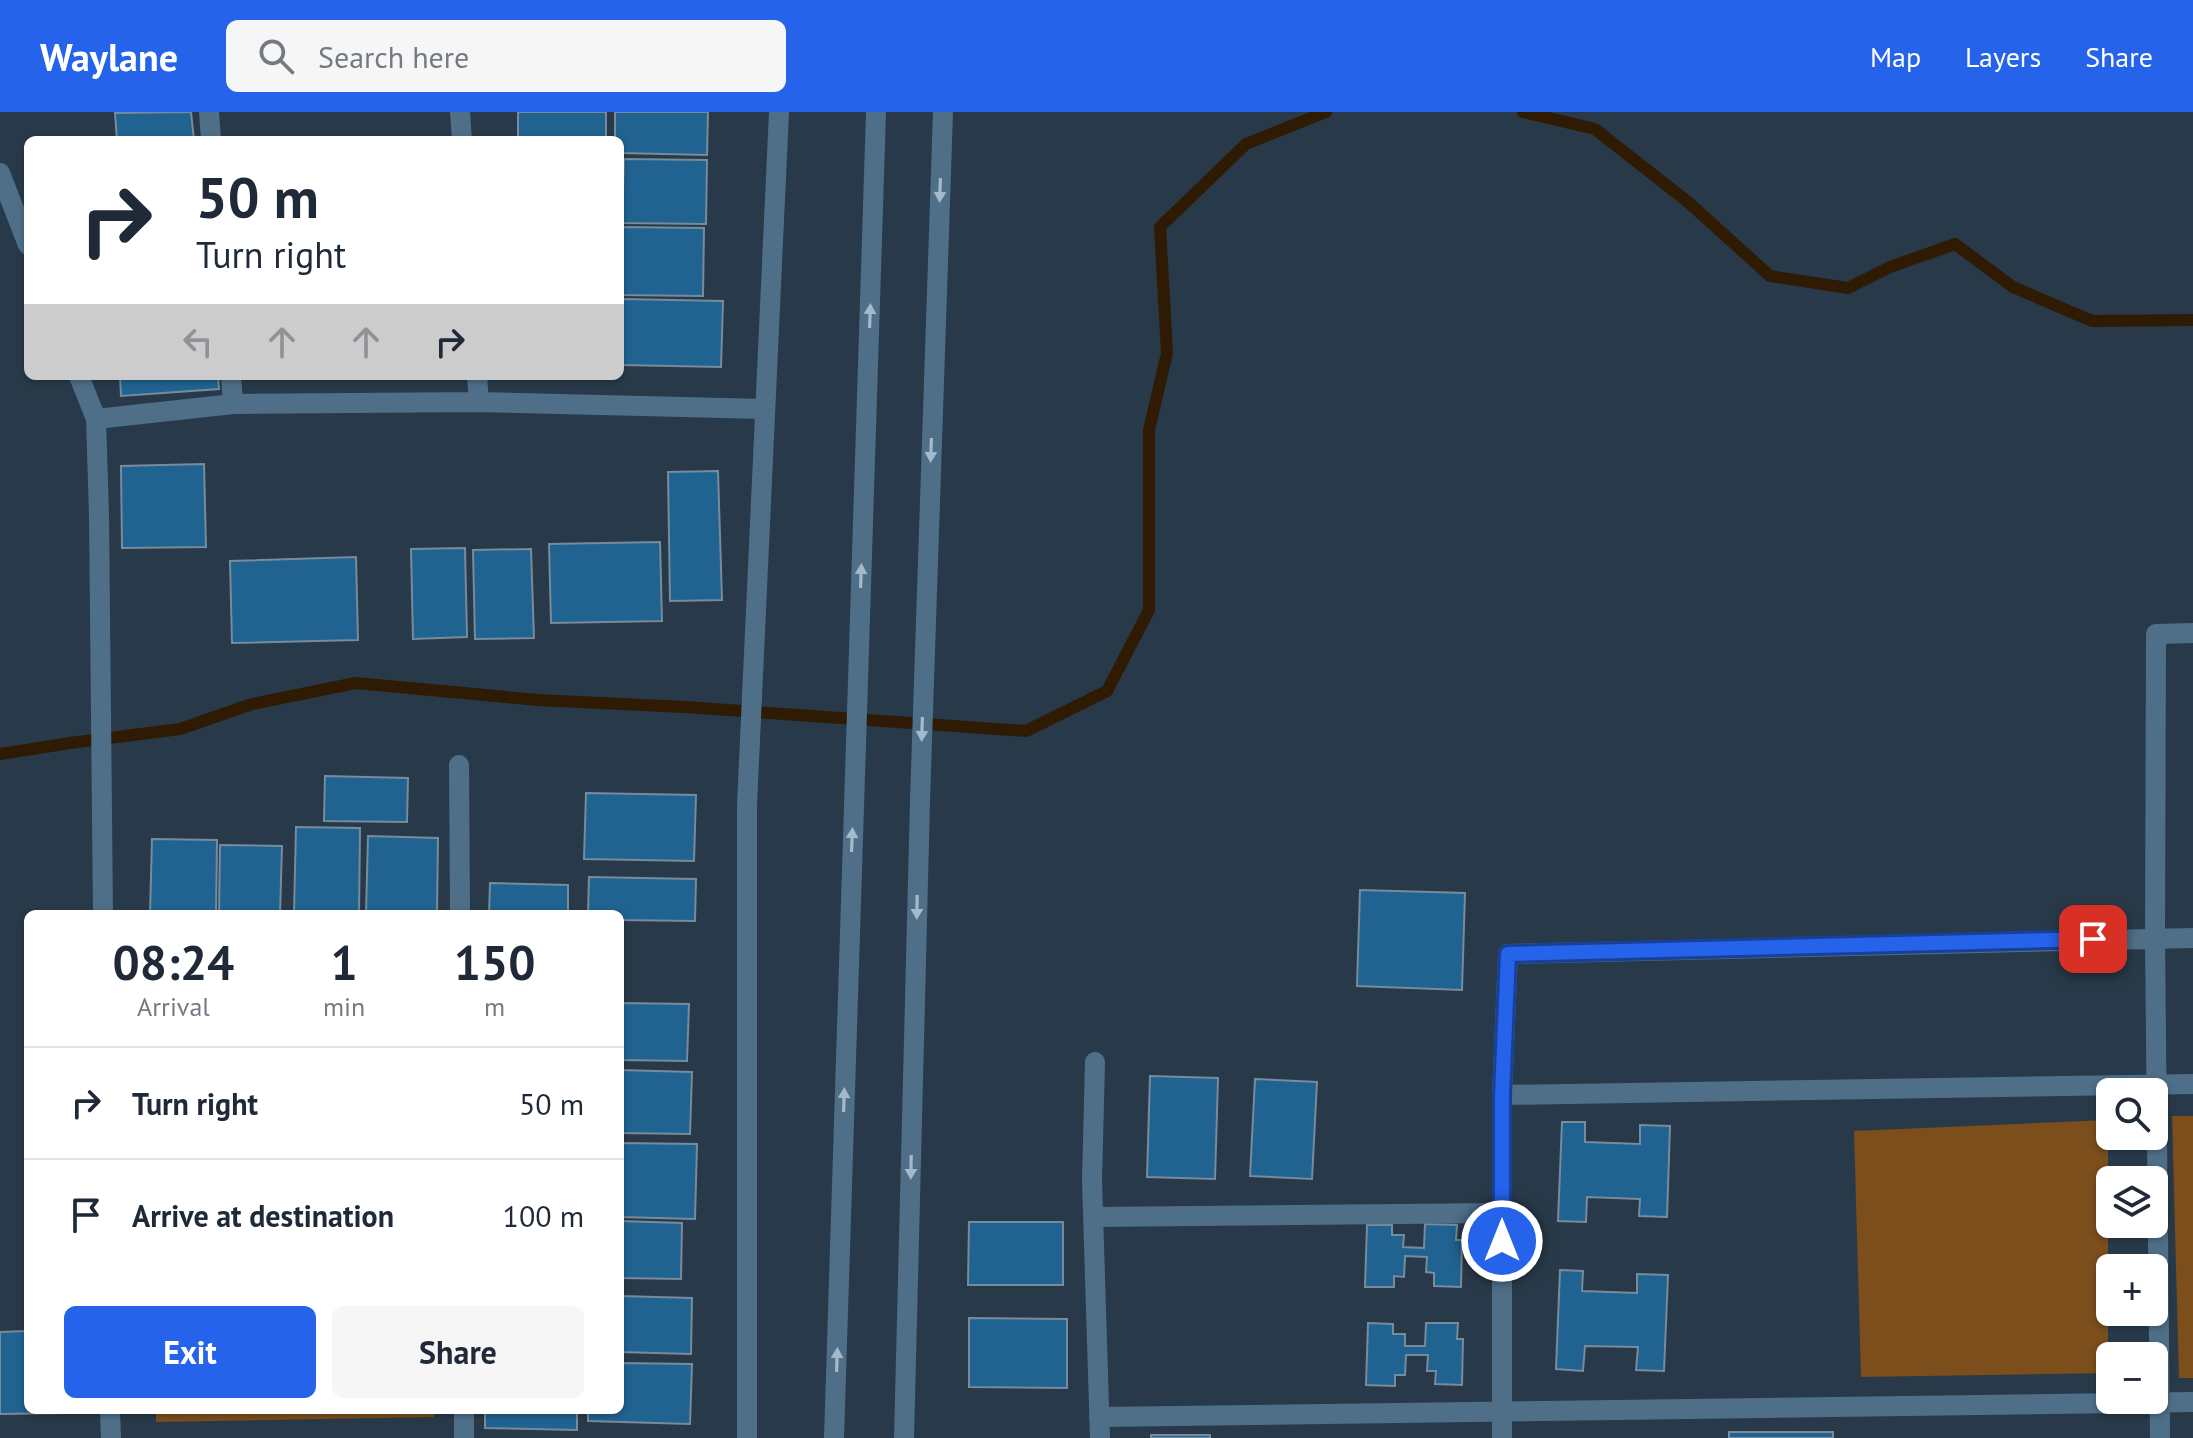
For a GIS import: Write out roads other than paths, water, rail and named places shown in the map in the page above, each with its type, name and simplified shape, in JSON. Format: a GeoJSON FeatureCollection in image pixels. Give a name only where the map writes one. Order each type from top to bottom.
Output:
{"type":"FeatureCollection","features":[{"type":"Feature","properties":{"kind":"street"},"geometry":{"type":"LineString","coordinates":[[209,112],[211,136]]}},
{"type":"Feature","properties":{"kind":"street"},"geometry":{"type":"LineString","coordinates":[[460,112],[462,136]]}},
{"type":"Feature","properties":{"kind":"street"},"geometry":{"type":"LineString","coordinates":[[747,1438],[747,805],[779,112]]}},
{"type":"Feature","properties":{"kind":"street"},"geometry":{"type":"LineString","coordinates":[[834,1438],[876,112]]}},
{"type":"Feature","properties":{"kind":"street"},"geometry":{"type":"LineString","coordinates":[[904,1438],[920,801],[943,112]]}},
{"type":"Feature","properties":{"kind":"street"},"geometry":{"type":"LineString","coordinates":[[0,173],[24,235]]}},
{"type":"Feature","properties":{"kind":"street"},"geometry":{"type":"LineString","coordinates":[[81,380],[96,419],[103,910]]}},
{"type":"Feature","properties":{"kind":"street"},"geometry":{"type":"LineString","coordinates":[[231,380],[233,404]]}},
{"type":"Feature","properties":{"kind":"street"},"geometry":{"type":"LineString","coordinates":[[477,380],[479,402]]}},
{"type":"Feature","properties":{"kind":"street"},"geometry":{"type":"LineString","coordinates":[[96,419],[233,404],[479,402],[765,409]]}},
{"type":"Feature","properties":{"kind":"street"},"geometry":{"type":"LineString","coordinates":[[2156,1078],[2156,634],[2193,633]]}},
{"type":"Feature","properties":{"kind":"street"},"geometry":{"type":"LineString","coordinates":[[459,765],[460,910]]}},
{"type":"Feature","properties":{"kind":"street"},"geometry":{"type":"LineString","coordinates":[[1502,1438],[1502,1095],[1508,954],[2193,938]]}},
{"type":"Feature","properties":{"kind":"street"},"geometry":{"type":"LineString","coordinates":[[1095,1062],[1093,1217],[1100,1428],[1502,1412],[2096,1404]]}},
{"type":"Feature","properties":{"kind":"street"},"geometry":{"type":"LineString","coordinates":[[2168,1085],[2193,1084]]}},
{"type":"Feature","properties":{"kind":"street"},"geometry":{"type":"LineString","coordinates":[[1502,1095],[2096,1086]]}},
{"type":"Feature","properties":{"kind":"street"},"geometry":{"type":"LineString","coordinates":[[2157,1150],[2158,1342]]}},
{"type":"Feature","properties":{"kind":"street"},"geometry":{"type":"LineString","coordinates":[[1093,1217],[1502,1213]]}},
{"type":"Feature","properties":{"kind":"street"},"geometry":{"type":"LineString","coordinates":[[2168,1403],[2193,1402]]}},
{"type":"Feature","properties":{"kind":"street"},"geometry":{"type":"LineString","coordinates":[[110,1414],[111,1438]]}},
{"type":"Feature","properties":{"kind":"street"},"geometry":{"type":"LineString","coordinates":[[464,1414],[464,1438]]}},
{"type":"Feature","properties":{"kind":"street"},"geometry":{"type":"LineString","coordinates":[[2159,1414],[2160,1438]]}},
{"type":"Feature","properties":{"kind":"waterway"},"geometry":{"type":"LineString","coordinates":[[0,754],[180,729],[252,704],[356,683],[538,700],[1026,731],[1107,691],[1149,610],[1149,430],[1167,353],[1160,227],[1246,144],[1326,112]]}},
{"type":"Feature","properties":{"kind":"waterway"},"geometry":{"type":"LineString","coordinates":[[1523,112],[1595,129],[1688,202],[1770,276],[1848,288],[1890,267],[1955,244],[2013,287],[2092,321],[2193,320]]}}]}
